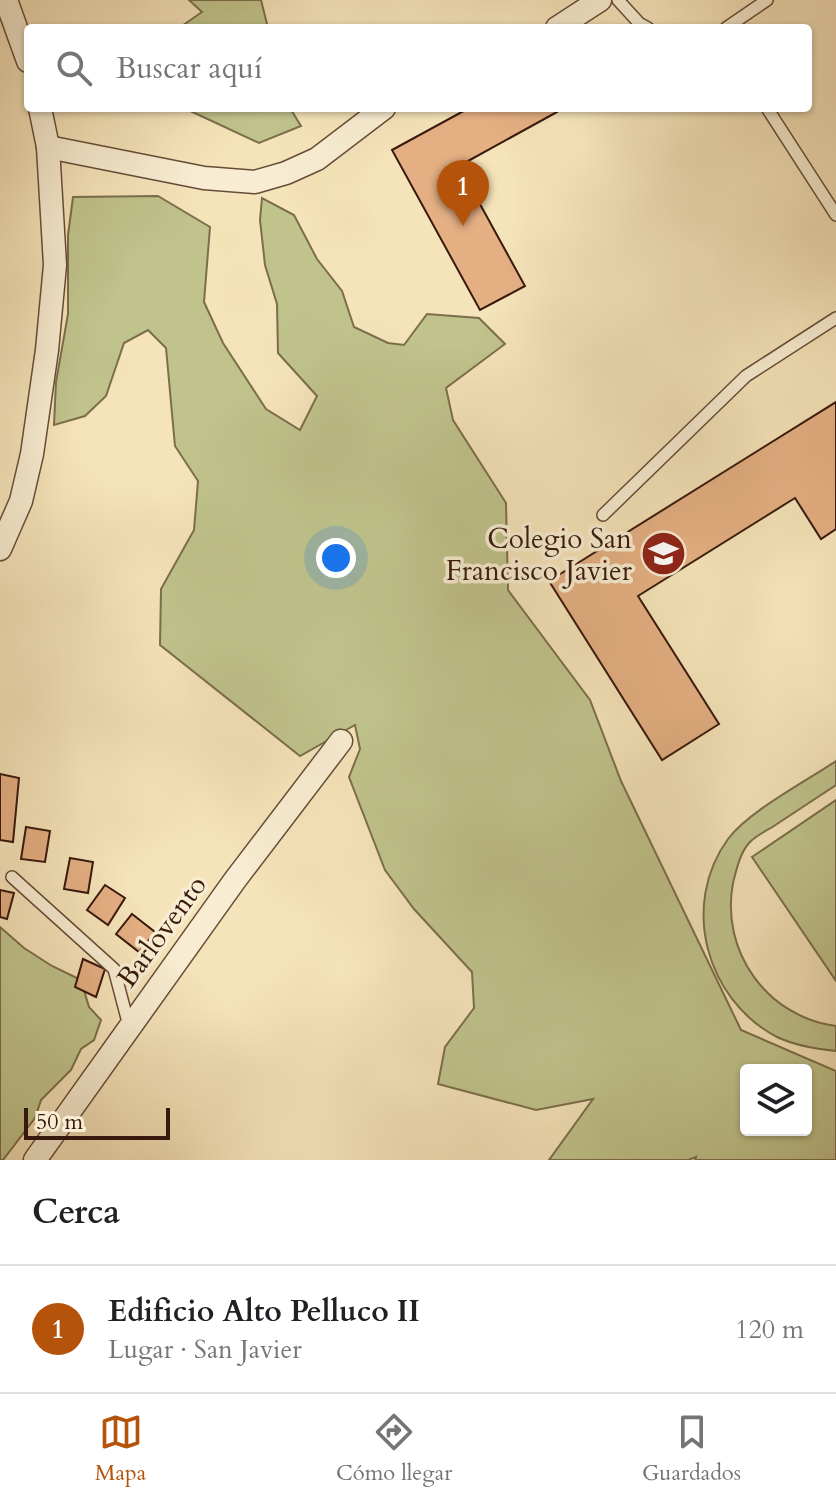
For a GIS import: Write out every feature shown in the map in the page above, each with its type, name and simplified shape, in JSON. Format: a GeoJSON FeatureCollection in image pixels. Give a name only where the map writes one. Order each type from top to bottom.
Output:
{"type":"FeatureCollection","features":[{"type":"Feature","properties":{"kind":"street"},"geometry":{"type":"LineString","coordinates":[[6,0],[24,50]]}},
{"type":"Feature","properties":{"kind":"street"},"geometry":{"type":"LineString","coordinates":[[563,24],[600,0]]}},
{"type":"Feature","properties":{"kind":"street"},"geometry":{"type":"LineString","coordinates":[[0,549],[21,501],[32,454],[55,265],[48,147],[41,112]]}},
{"type":"Feature","properties":{"kind":"street"},"geometry":{"type":"LineString","coordinates":[[48,147],[204,178],[255,182],[317,159],[379,112]]}},
{"type":"Feature","properties":{"kind":"street","name":"Barlovento"},"geometry":{"type":"LineString","coordinates":[[35,1160],[129,1026],[341,741]]}},
{"type":"Feature","properties":{"kind":"lane"},"geometry":{"type":"LineString","coordinates":[[618,0],[644,24]]}},
{"type":"Feature","properties":{"kind":"lane"},"geometry":{"type":"LineString","coordinates":[[732,24],[767,0]]}},
{"type":"Feature","properties":{"kind":"lane"},"geometry":{"type":"LineString","coordinates":[[770,112],[836,215]]}},
{"type":"Feature","properties":{"kind":"lane"},"geometry":{"type":"LineString","coordinates":[[603,515],[746,376],[836,318]]}},
{"type":"Feature","properties":{"kind":"lane"},"geometry":{"type":"LineString","coordinates":[[12,877],[114,969],[129,1026]]}},
{"type":"Feature","properties":{"kind":"green space"},"geometry":{"type":"Polygon","coordinates":[[[189,0],[261,0],[267,24],[185,24],[202,12],[189,0]]]}},
{"type":"Feature","properties":{"kind":"green space"},"geometry":{"type":"Polygon","coordinates":[[[193,112],[292,112],[301,126],[259,143],[193,112]]]}},
{"type":"Feature","properties":{"kind":"green space"},"geometry":{"type":"Polygon","coordinates":[[[158,196],[210,227],[204,302],[223,343],[266,409],[300,430],[317,396],[278,353],[277,304],[265,265],[260,220],[262,198],[294,215],[317,259],[342,291],[354,327],[388,343],[404,345],[427,314],[479,318],[505,344],[446,388],[453,420],[506,503],[508,590],[590,700],[621,781],[741,1030],[836,1071],[836,1160],[695,1160],[696,1157],[688,1160],[549,1160],[593,1099],[536,1110],[438,1084],[445,1047],[474,1008],[472,972],[414,909],[385,870],[349,777],[360,749],[355,725],[300,756],[160,645],[161,589],[194,530],[198,481],[175,446],[166,348],[148,330],[124,343],[106,396],[85,416],[54,425],[56,382],[68,314],[68,235],[73,197],[158,196]]]}},
{"type":"Feature","properties":{"kind":"green space"},"geometry":{"type":"Polygon","coordinates":[[[836,761],[836,785],[751,840],[746,847],[733,883],[731,908],[734,933],[754,977],[770,995],[789,1009],[811,1020],[836,1026],[836,1051],[784,1040],[753,1021],[733,1000],[718,975],[708,949],[704,921],[705,893],[713,865],[737,828],[836,761]]]}},
{"type":"Feature","properties":{"kind":"green space"},"geometry":{"type":"Polygon","coordinates":[[[836,800],[836,981],[752,857],[836,800]]]}},
{"type":"Feature","properties":{"kind":"green space"},"geometry":{"type":"Polygon","coordinates":[[[0,927],[24,948],[81,980],[89,1007],[101,1020],[94,1040],[81,1049],[71,1070],[41,1100],[35,1118],[3,1160],[0,1160],[0,927]]]}},
{"type":"Feature","properties":{"kind":"building"},"geometry":{"type":"Polygon","coordinates":[[[462,112],[557,112],[459,166],[525,286],[480,310],[392,150],[462,112]]]}},
{"type":"Feature","properties":{"kind":"building"},"geometry":{"type":"Polygon","coordinates":[[[836,402],[836,529],[821,539],[795,498],[638,596],[719,724],[662,760],[549,581],[836,402]]]}},
{"type":"Feature","properties":{"kind":"building"},"geometry":{"type":"Polygon","coordinates":[[[0,774],[19,778],[13,842],[0,840],[0,774]]]}},
{"type":"Feature","properties":{"kind":"building"},"geometry":{"type":"Polygon","coordinates":[[[26,827],[50,831],[45,862],[21,859],[26,827]]]}},
{"type":"Feature","properties":{"kind":"building"},"geometry":{"type":"Polygon","coordinates":[[[70,858],[93,862],[88,893],[64,889],[70,858]]]}},
{"type":"Feature","properties":{"kind":"building"},"geometry":{"type":"Polygon","coordinates":[[[105,885],[125,898],[108,925],[87,910],[105,885]]]}},
{"type":"Feature","properties":{"kind":"building"},"geometry":{"type":"Polygon","coordinates":[[[0,890],[14,893],[7,919],[0,917],[0,890]]]}},
{"type":"Feature","properties":{"kind":"building"},"geometry":{"type":"Polygon","coordinates":[[[132,914],[155,932],[139,952],[116,934],[132,914]]]}},
{"type":"Feature","properties":{"kind":"building"},"geometry":{"type":"Polygon","coordinates":[[[83,959],[105,969],[96,997],[75,987],[83,959]]]}},
{"type":"Feature","properties":{"kind":"place","name":"Edificio Alto Pelluco II"},"geometry":{"type":"Point","coordinates":[463,226]}},
{"type":"Feature","properties":{"kind":"place","name":"Colegio San Francisco Javier"},"geometry":{"type":"Point","coordinates":[663,554]}}]}
